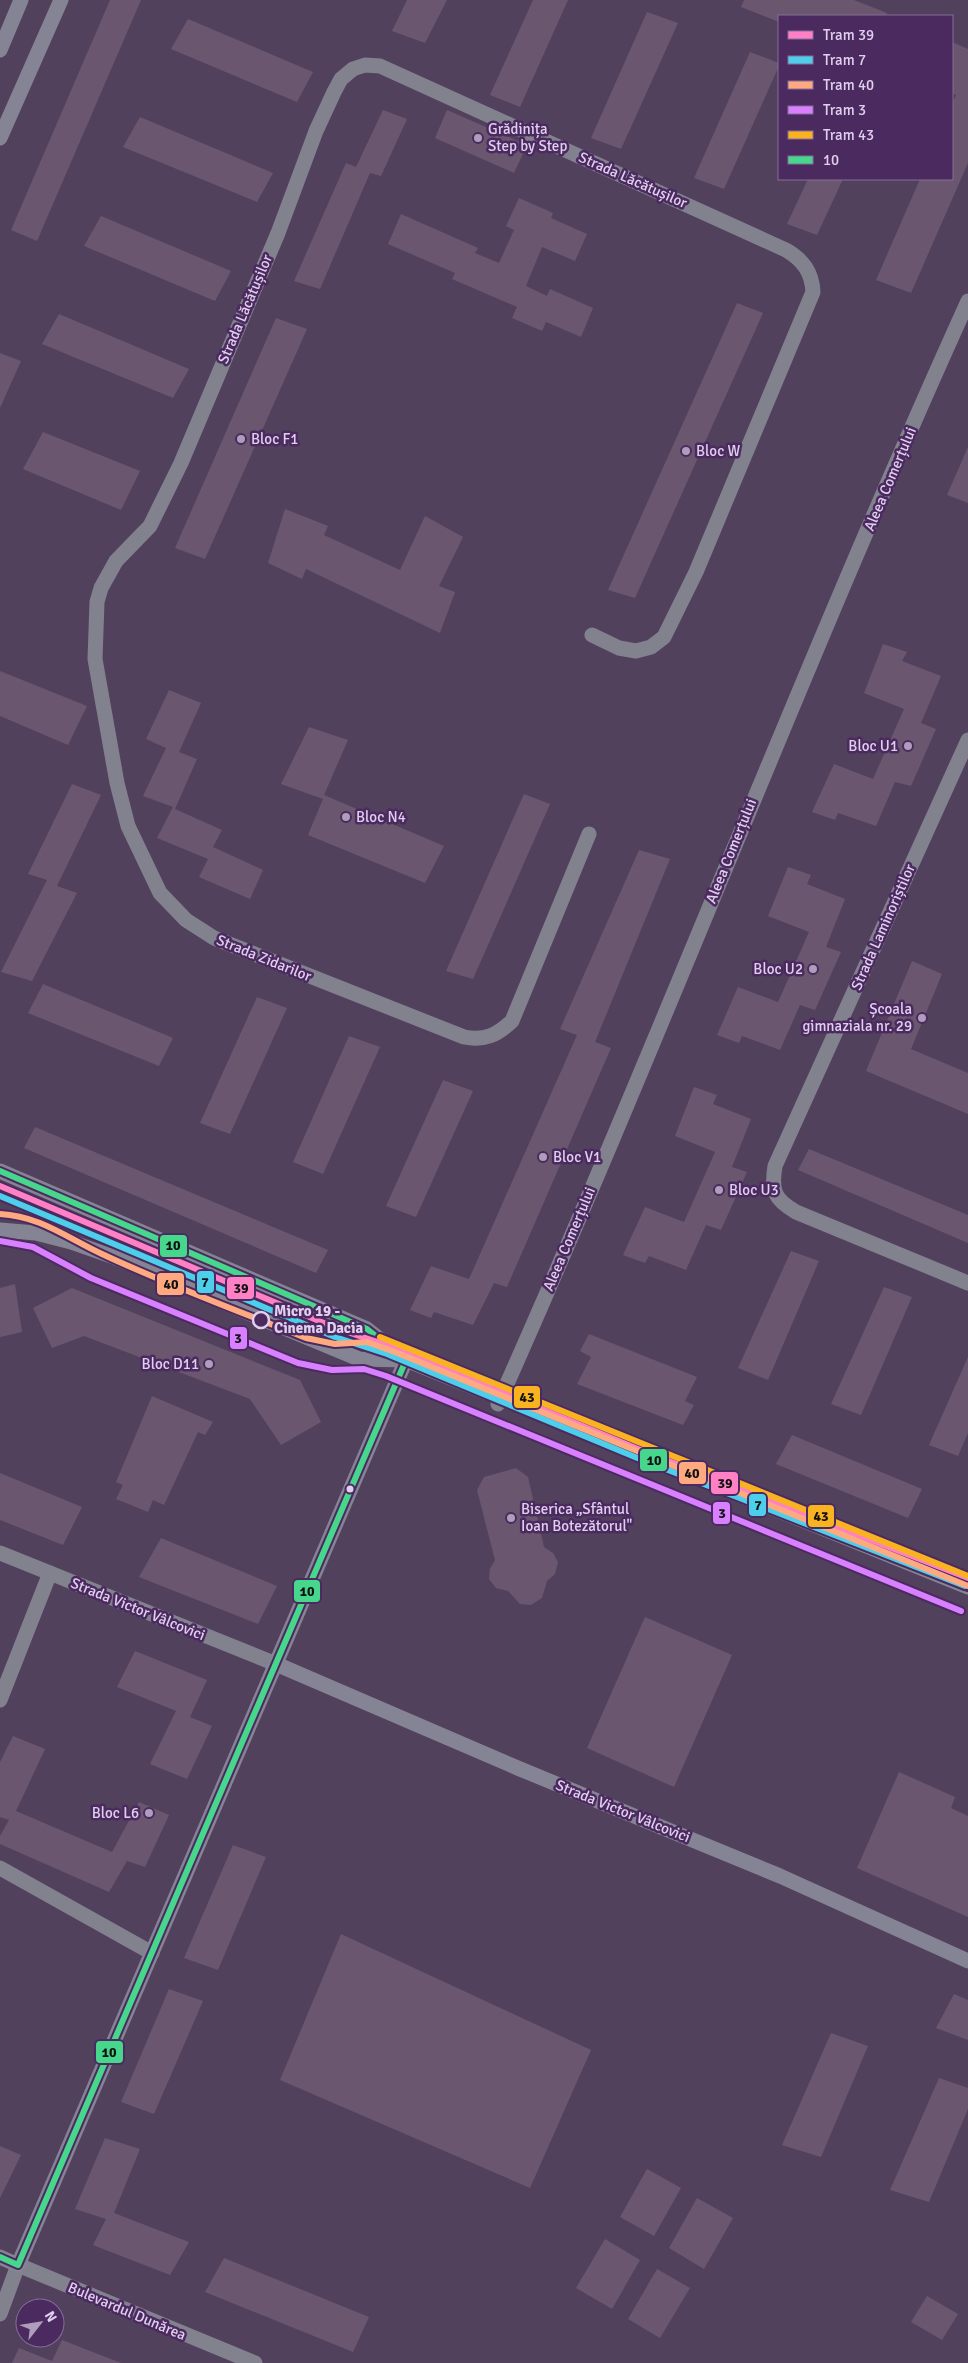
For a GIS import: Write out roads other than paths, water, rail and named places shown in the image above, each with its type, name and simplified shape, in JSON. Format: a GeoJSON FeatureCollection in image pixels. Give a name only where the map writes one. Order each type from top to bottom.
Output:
{"type":"FeatureCollection","features":[{"type":"Feature","properties":{"kind":"street"},"geometry":{"type":"LineString","coordinates":[[0,50],[21,0]]}},
{"type":"Feature","properties":{"kind":"street"},"geometry":{"type":"LineString","coordinates":[[0,138],[5,112],[61,0]]}},
{"type":"Feature","properties":{"kind":"street","name":"Strada Lăcătușilor"},"geometry":{"type":"LineString","coordinates":[[116,561],[150,526],[181,463],[278,233],[316,131],[341,79],[359,67],[380,66],[786,250],[799,258],[808,269],[813,292],[696,572],[664,637],[651,647],[636,651],[619,648],[592,635]]}},
{"type":"Feature","properties":{"kind":"street","name":"Aleea Comerțului"},"geometry":{"type":"LineString","coordinates":[[499,1401],[644,1063],[826,621],[968,300]]}},
{"type":"Feature","properties":{"kind":"street","name":"Strada Zidarilor"},"geometry":{"type":"LineString","coordinates":[[116,561],[101,588],[97,602],[96,659],[117,783],[128,826],[160,893],[186,920],[214,938],[464,1037],[475,1039],[488,1038],[500,1033],[512,1021],[589,834]]}},
{"type":"Feature","properties":{"kind":"street","name":"Strada Laminoriștilor"},"geometry":{"type":"LineString","coordinates":[[968,740],[775,1166],[773,1180],[775,1195],[783,1204],[796,1212],[968,1283]]}},
{"type":"Feature","properties":{"kind":"street"},"geometry":{"type":"LineString","coordinates":[[0,1171],[367,1328],[406,1360],[499,1401],[968,1587]]}},
{"type":"Feature","properties":{"kind":"street"},"geometry":{"type":"LineString","coordinates":[[0,1230],[36,1233],[106,1254],[359,1359],[406,1360]]}},
{"type":"Feature","properties":{"kind":"street"},"geometry":{"type":"LineString","coordinates":[[0,2314],[18,2265],[406,1360]]}},
{"type":"Feature","properties":{"kind":"street","name":"Strada Victor Vâlcovici"},"geometry":{"type":"LineString","coordinates":[[0,1553],[276,1664],[520,1769],[780,1876],[968,1961]]}},
{"type":"Feature","properties":{"kind":"street"},"geometry":{"type":"LineString","coordinates":[[0,1700],[50,1573]]}},
{"type":"Feature","properties":{"kind":"street"},"geometry":{"type":"LineString","coordinates":[[0,1868],[152,1953]]}},
{"type":"Feature","properties":{"kind":"street","name":"Bulevardul Dunărea"},"geometry":{"type":"LineString","coordinates":[[0,2257],[255,2363]]}},
{"type":"Feature","properties":{"kind":"tram line","name":"39"},"geometry":{"type":"LineString","coordinates":[[0,1186],[338,1329],[390,1346],[638,1449],[968,1578]]}},
{"type":"Feature","properties":{"kind":"tram line","name":"7"},"geometry":{"type":"LineString","coordinates":[[0,1196],[335,1337],[387,1354],[635,1457],[965,1586]]}},
{"type":"Feature","properties":{"kind":"tram line"},"geometry":{"type":"LineString","coordinates":[[45,1206],[96,1237],[285,1317],[306,1324],[338,1329]]}},
{"type":"Feature","properties":{"kind":"tram line","name":"40"},"geometry":{"type":"LineString","coordinates":[[0,1214],[41,1223],[102,1254],[152,1276],[306,1338],[335,1344],[367,1342],[395,1352],[968,1586]]}},
{"type":"Feature","properties":{"kind":"tram line","name":"3"},"geometry":{"type":"LineString","coordinates":[[0,1241],[33,1247],[91,1278],[298,1363],[332,1370],[364,1369],[386,1376],[961,1611]]}},
{"type":"Feature","properties":{"kind":"tram line","name":"43"},"geometry":{"type":"LineString","coordinates":[[380,1337],[968,1576]]}},
{"type":"Feature","properties":{"kind":"place","name":"Grădinița Step by Step"},"geometry":{"type":"Point","coordinates":[478,138]}},
{"type":"Feature","properties":{"kind":"place","name":"Bloc F1"},"geometry":{"type":"Point","coordinates":[241,439]}},
{"type":"Feature","properties":{"kind":"place","name":"Bloc W"},"geometry":{"type":"Point","coordinates":[686,451]}},
{"type":"Feature","properties":{"kind":"place","name":"Bloc U1"},"geometry":{"type":"Point","coordinates":[908,746]}},
{"type":"Feature","properties":{"kind":"place","name":"Bloc N4"},"geometry":{"type":"Point","coordinates":[346,817]}},
{"type":"Feature","properties":{"kind":"place","name":"Bloc U2"},"geometry":{"type":"Point","coordinates":[813,969]}},
{"type":"Feature","properties":{"kind":"place","name":"Școala gimnaziala nr. 29"},"geometry":{"type":"Point","coordinates":[922,1018]}},
{"type":"Feature","properties":{"kind":"place","name":"Bloc V1"},"geometry":{"type":"Point","coordinates":[543,1157]}},
{"type":"Feature","properties":{"kind":"place","name":"Bloc U3"},"geometry":{"type":"Point","coordinates":[719,1190]}},
{"type":"Feature","properties":{"kind":"place","name":"Micro 19 - Cinema Dacia"},"geometry":{"type":"Point","coordinates":[261,1320]}},
{"type":"Feature","properties":{"kind":"place","name":"Bloc D11"},"geometry":{"type":"Point","coordinates":[209,1364]}},
{"type":"Feature","properties":{"kind":"place","name":"Biserica „Sfântul Ioan Botezătorul\""},"geometry":{"type":"Point","coordinates":[511,1518]}},
{"type":"Feature","properties":{"kind":"place","name":"Bloc L6"},"geometry":{"type":"Point","coordinates":[149,1813]}}]}
